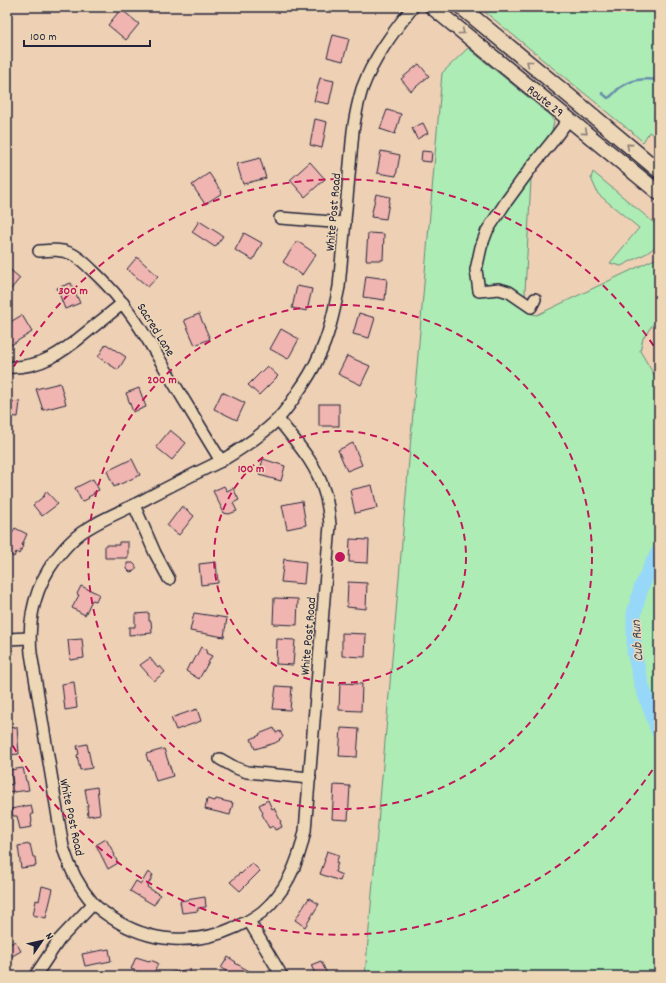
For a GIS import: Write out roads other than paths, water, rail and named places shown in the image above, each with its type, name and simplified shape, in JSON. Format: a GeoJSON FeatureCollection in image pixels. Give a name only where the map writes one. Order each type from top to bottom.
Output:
{"type":"FeatureCollection","features":[{"type":"Feature","properties":{"kind":"main road","name":"Route 29"},"geometry":{"type":"LineString","coordinates":[[432,7],[659,193]]}},
{"type":"Feature","properties":{"kind":"main road","name":"Route 29"},"geometry":{"type":"LineString","coordinates":[[461,7],[659,171]]}},
{"type":"Feature","properties":{"kind":"street","name":"White Post Road"},"geometry":{"type":"LineString","coordinates":[[278,419],[316,470],[327,502],[330,525],[310,778],[302,847],[297,864],[288,881],[262,912],[248,921],[228,930],[209,936],[189,939],[168,939],[147,935],[129,928],[93,904],[83,891],[67,860],[63,847],[30,653],[30,621],[37,592],[45,574],[56,558],[70,542],[86,529],[99,521],[221,461],[248,443],[278,419],[308,378],[326,339],[334,312],[339,287],[353,131],[362,89],[380,53],[413,7]]}},
{"type":"Feature","properties":{"kind":"street"},"geometry":{"type":"LineString","coordinates":[[535,299],[530,307],[509,292],[499,289],[479,291],[476,270],[481,247],[487,231],[533,165],[569,119]]}},
{"type":"Feature","properties":{"kind":"street"},"geometry":{"type":"LineString","coordinates":[[280,218],[345,223]]}},
{"type":"Feature","properties":{"kind":"street","name":"Sacred Lane"},"geometry":{"type":"LineString","coordinates":[[39,250],[56,249],[73,255],[105,282],[123,303],[147,338],[221,461]]}},
{"type":"Feature","properties":{"kind":"street"},"geometry":{"type":"LineString","coordinates":[[7,367],[33,365],[56,356],[123,303]]}},
{"type":"Feature","properties":{"kind":"street"},"geometry":{"type":"LineString","coordinates":[[134,505],[155,553],[169,579]]}},
{"type":"Feature","properties":{"kind":"street"},"geometry":{"type":"LineString","coordinates":[[7,639],[29,638]]}},
{"type":"Feature","properties":{"kind":"street"},"geometry":{"type":"LineString","coordinates":[[220,759],[247,772],[310,778]]}},
{"type":"Feature","properties":{"kind":"street"},"geometry":{"type":"LineString","coordinates":[[34,976],[58,940],[93,904]]}},
{"type":"Feature","properties":{"kind":"street"},"geometry":{"type":"LineString","coordinates":[[248,921],[282,976]]}},
{"type":"Feature","properties":{"kind":"waterway"},"geometry":{"type":"LineString","coordinates":[[602,93],[608,98],[618,89],[633,81],[642,79],[659,80]]}},
{"type":"Feature","properties":{"kind":"waterway","name":"Cub Run"},"geometry":{"type":"LineString","coordinates":[[659,551],[641,588],[634,614],[634,652],[642,686],[659,733]]}}]}
